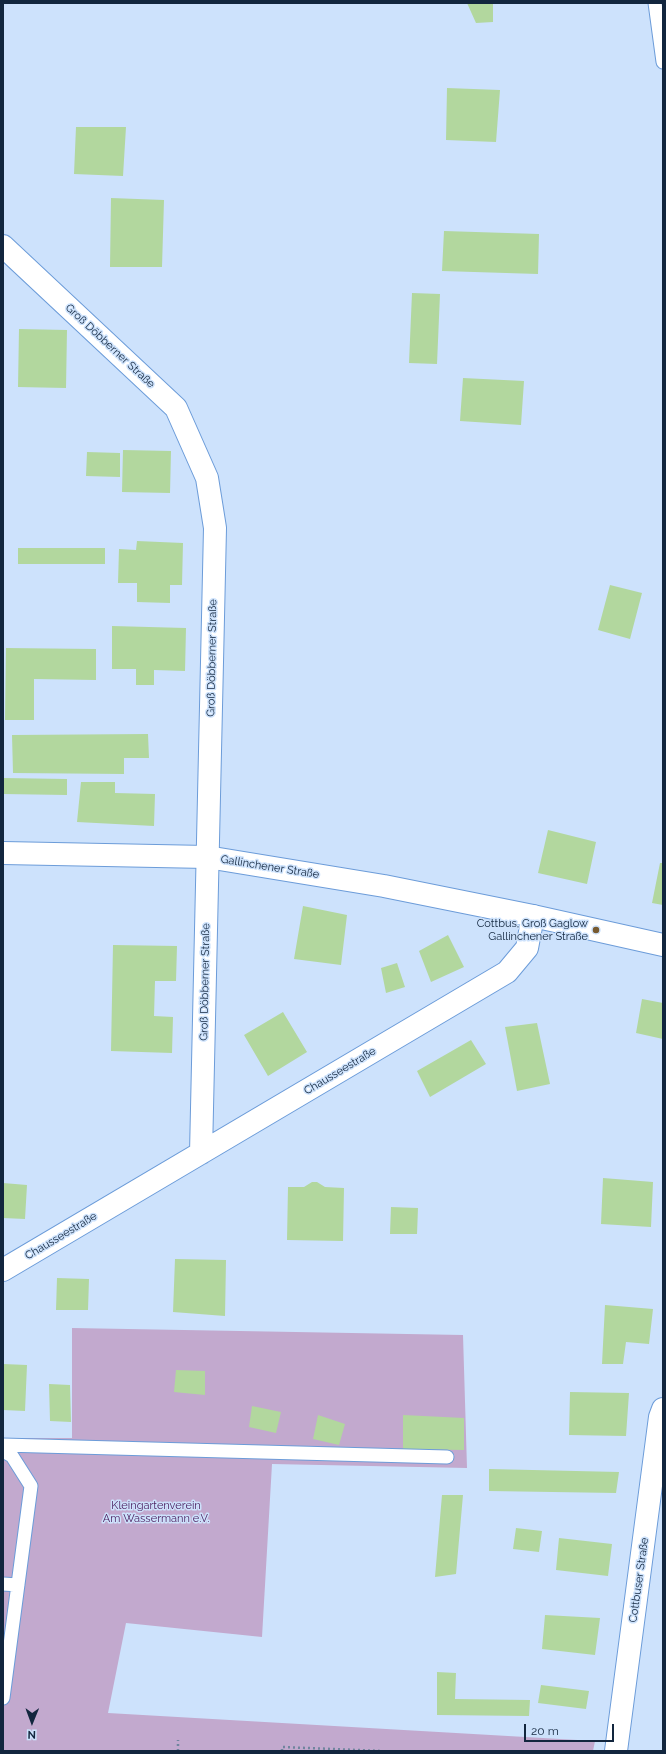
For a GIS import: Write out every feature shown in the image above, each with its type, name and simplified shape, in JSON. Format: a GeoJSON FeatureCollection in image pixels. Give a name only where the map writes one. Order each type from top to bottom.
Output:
{"type":"FeatureCollection","features":[{"type":"Feature","properties":{"kind":"street","name":"Groß Döbberner Straße"},"geometry":{"type":"LineString","coordinates":[[3,246],[176,408],[207,478],[214,528],[201,1153]]}},
{"type":"Feature","properties":{"kind":"street","name":"Gallinchener Straße"},"geometry":{"type":"LineString","coordinates":[[3,853],[207,857],[384,886],[533,916]]}},
{"type":"Feature","properties":{"kind":"street"},"geometry":{"type":"LineString","coordinates":[[533,916],[663,945]]}},
{"type":"Feature","properties":{"kind":"street","name":"Chausseestraße"},"geometry":{"type":"LineString","coordinates":[[3,1270],[507,972],[527,948],[533,916]]}},
{"type":"Feature","properties":{"kind":"street","name":"Cottbuser Straße"},"geometry":{"type":"LineString","coordinates":[[616,1751],[659,1425],[663,1409]]}},
{"type":"Feature","properties":{"kind":"lane"},"geometry":{"type":"LineString","coordinates":[[656,3],[663,62]]}},
{"type":"Feature","properties":{"kind":"lane"},"geometry":{"type":"LineString","coordinates":[[3,1445],[447,1457]]}},
{"type":"Feature","properties":{"kind":"lane"},"geometry":{"type":"LineString","coordinates":[[3,1451],[12,1456],[31,1486],[3,1698]]}},
{"type":"Feature","properties":{"kind":"lane"},"geometry":{"type":"LineString","coordinates":[[3,1584],[18,1585]]}},
{"type":"Feature","properties":{"kind":"path"},"geometry":{"type":"LineString","coordinates":[[178,1740],[178,1751]]}},
{"type":"Feature","properties":{"kind":"path"},"geometry":{"type":"LineString","coordinates":[[282,1751],[282,1746],[383,1751]]}},
{"type":"Feature","properties":{"kind":"green space","name":"Kleingartenverein Am Wassermann e.V."},"geometry":{"type":"Polygon","coordinates":[[[72,1328],[463,1335],[467,1468],[272,1464],[262,1637],[126,1623],[108,1713],[595,1741],[593,1751],[3,1751],[3,1438],[72,1438],[72,1328]]]}},
{"type":"Feature","properties":{"kind":"building"},"geometry":{"type":"Polygon","coordinates":[[[467,3],[493,3],[493,22],[476,23],[467,3]]]}},
{"type":"Feature","properties":{"kind":"building"},"geometry":{"type":"Polygon","coordinates":[[[447,88],[500,90],[496,142],[446,140],[447,88]]]}},
{"type":"Feature","properties":{"kind":"building"},"geometry":{"type":"Polygon","coordinates":[[[76,127],[126,127],[123,176],[74,174],[76,127]]]}},
{"type":"Feature","properties":{"kind":"building"},"geometry":{"type":"Polygon","coordinates":[[[111,198],[164,200],[162,267],[110,267],[111,198]]]}},
{"type":"Feature","properties":{"kind":"building"},"geometry":{"type":"Polygon","coordinates":[[[444,231],[539,234],[538,274],[442,271],[444,231]]]}},
{"type":"Feature","properties":{"kind":"building"},"geometry":{"type":"Polygon","coordinates":[[[412,293],[440,294],[437,364],[409,363],[412,293]]]}},
{"type":"Feature","properties":{"kind":"building"},"geometry":{"type":"Polygon","coordinates":[[[19,329],[67,330],[66,388],[18,387],[19,329]]]}},
{"type":"Feature","properties":{"kind":"building"},"geometry":{"type":"Polygon","coordinates":[[[463,378],[524,381],[521,425],[460,421],[463,378]]]}},
{"type":"Feature","properties":{"kind":"building"},"geometry":{"type":"Polygon","coordinates":[[[123,450],[171,451],[170,493],[122,492],[123,450]]]}},
{"type":"Feature","properties":{"kind":"building"},"geometry":{"type":"Polygon","coordinates":[[[87,452],[120,453],[120,477],[86,476],[87,452]]]}},
{"type":"Feature","properties":{"kind":"building"},"geometry":{"type":"Polygon","coordinates":[[[137,541],[183,543],[182,585],[170,585],[170,603],[137,602],[137,583],[118,583],[119,549],[136,550],[137,541]]]}},
{"type":"Feature","properties":{"kind":"building"},"geometry":{"type":"Polygon","coordinates":[[[18,548],[105,548],[105,564],[18,564],[18,548]]]}},
{"type":"Feature","properties":{"kind":"building"},"geometry":{"type":"Polygon","coordinates":[[[610,585],[642,593],[630,639],[598,630],[610,585]]]}},
{"type":"Feature","properties":{"kind":"building"},"geometry":{"type":"Polygon","coordinates":[[[112,626],[186,628],[185,671],[154,670],[154,685],[136,685],[136,669],[112,669],[112,626]]]}},
{"type":"Feature","properties":{"kind":"building"},"geometry":{"type":"Polygon","coordinates":[[[6,648],[96,649],[96,680],[34,679],[34,720],[5,720],[6,648]]]}},
{"type":"Feature","properties":{"kind":"building"},"geometry":{"type":"Polygon","coordinates":[[[148,734],[149,758],[124,758],[124,774],[13,773],[12,735],[148,734]]]}},
{"type":"Feature","properties":{"kind":"building"},"geometry":{"type":"Polygon","coordinates":[[[3,778],[67,779],[67,795],[3,794],[3,778]]]}},
{"type":"Feature","properties":{"kind":"building"},"geometry":{"type":"Polygon","coordinates":[[[81,782],[115,782],[115,793],[155,794],[154,826],[77,822],[81,782]]]}},
{"type":"Feature","properties":{"kind":"building"},"geometry":{"type":"Polygon","coordinates":[[[548,830],[596,842],[587,884],[538,873],[548,830]]]}},
{"type":"Feature","properties":{"kind":"building"},"geometry":{"type":"Polygon","coordinates":[[[660,863],[663,863],[663,905],[652,903],[660,863]]]}},
{"type":"Feature","properties":{"kind":"building"},"geometry":{"type":"Polygon","coordinates":[[[303,906],[347,915],[341,965],[294,959],[303,906]]]}},
{"type":"Feature","properties":{"kind":"building"},"geometry":{"type":"Polygon","coordinates":[[[448,935],[464,967],[431,982],[419,951],[448,935]]]}},
{"type":"Feature","properties":{"kind":"building"},"geometry":{"type":"Polygon","coordinates":[[[113,945],[177,946],[176,981],[155,981],[154,1016],[173,1017],[172,1053],[111,1051],[113,945]]]}},
{"type":"Feature","properties":{"kind":"building"},"geometry":{"type":"Polygon","coordinates":[[[397,963],[405,987],[386,993],[381,968],[397,963]]]}},
{"type":"Feature","properties":{"kind":"building"},"geometry":{"type":"Polygon","coordinates":[[[642,999],[663,1003],[663,1039],[636,1033],[642,999]]]}},
{"type":"Feature","properties":{"kind":"building"},"geometry":{"type":"Polygon","coordinates":[[[283,1012],[307,1052],[268,1076],[244,1035],[283,1012]]]}},
{"type":"Feature","properties":{"kind":"building"},"geometry":{"type":"Polygon","coordinates":[[[537,1023],[550,1084],[517,1091],[505,1027],[537,1023]]]}},
{"type":"Feature","properties":{"kind":"building"},"geometry":{"type":"Polygon","coordinates":[[[471,1040],[486,1064],[430,1097],[417,1071],[471,1040]]]}},
{"type":"Feature","properties":{"kind":"building"},"geometry":{"type":"Polygon","coordinates":[[[603,1178],[653,1182],[651,1227],[601,1224],[603,1178]]]}},
{"type":"Feature","properties":{"kind":"building"},"geometry":{"type":"Polygon","coordinates":[[[312,1182],[317,1182],[325,1187],[344,1188],[343,1241],[287,1240],[288,1187],[304,1187],[312,1182]]]}},
{"type":"Feature","properties":{"kind":"building"},"geometry":{"type":"Polygon","coordinates":[[[3,1183],[27,1185],[25,1219],[3,1218],[3,1183]]]}},
{"type":"Feature","properties":{"kind":"building"},"geometry":{"type":"Polygon","coordinates":[[[391,1207],[418,1208],[417,1234],[390,1234],[391,1207]]]}},
{"type":"Feature","properties":{"kind":"building"},"geometry":{"type":"Polygon","coordinates":[[[175,1259],[226,1260],[225,1316],[173,1312],[175,1259]]]}},
{"type":"Feature","properties":{"kind":"building"},"geometry":{"type":"Polygon","coordinates":[[[57,1278],[89,1279],[88,1310],[56,1310],[57,1278]]]}},
{"type":"Feature","properties":{"kind":"building"},"geometry":{"type":"Polygon","coordinates":[[[605,1305],[653,1309],[649,1344],[626,1342],[623,1364],[602,1364],[605,1305]]]}},
{"type":"Feature","properties":{"kind":"building"},"geometry":{"type":"Polygon","coordinates":[[[3,1364],[27,1365],[25,1411],[3,1410],[3,1364]]]}},
{"type":"Feature","properties":{"kind":"building"},"geometry":{"type":"Polygon","coordinates":[[[176,1370],[205,1371],[205,1395],[174,1392],[176,1370]]]}},
{"type":"Feature","properties":{"kind":"building"},"geometry":{"type":"Polygon","coordinates":[[[49,1384],[70,1385],[71,1422],[50,1421],[49,1384]]]}},
{"type":"Feature","properties":{"kind":"building"},"geometry":{"type":"Polygon","coordinates":[[[570,1392],[629,1393],[626,1436],[569,1435],[570,1392]]]}},
{"type":"Feature","properties":{"kind":"building"},"geometry":{"type":"Polygon","coordinates":[[[252,1406],[281,1412],[276,1433],[249,1427],[252,1406]]]}},
{"type":"Feature","properties":{"kind":"building"},"geometry":{"type":"Polygon","coordinates":[[[318,1415],[345,1424],[339,1445],[313,1439],[318,1415]]]}},
{"type":"Feature","properties":{"kind":"building"},"geometry":{"type":"Polygon","coordinates":[[[403,1415],[464,1418],[464,1450],[403,1449],[403,1415]]]}},
{"type":"Feature","properties":{"kind":"building"},"geometry":{"type":"Polygon","coordinates":[[[489,1469],[619,1472],[616,1493],[489,1491],[489,1469]]]}},
{"type":"Feature","properties":{"kind":"building"},"geometry":{"type":"Polygon","coordinates":[[[442,1495],[463,1495],[456,1574],[435,1577],[442,1495]]]}},
{"type":"Feature","properties":{"kind":"building"},"geometry":{"type":"Polygon","coordinates":[[[516,1528],[542,1531],[539,1552],[513,1549],[516,1528]]]}},
{"type":"Feature","properties":{"kind":"building"},"geometry":{"type":"Polygon","coordinates":[[[559,1538],[612,1544],[608,1576],[556,1570],[559,1538]]]}},
{"type":"Feature","properties":{"kind":"building"},"geometry":{"type":"Polygon","coordinates":[[[545,1615],[600,1618],[595,1655],[542,1649],[545,1615]]]}},
{"type":"Feature","properties":{"kind":"building"},"geometry":{"type":"Polygon","coordinates":[[[437,1672],[456,1673],[455,1699],[530,1700],[529,1716],[437,1715],[437,1672]]]}},
{"type":"Feature","properties":{"kind":"building"},"geometry":{"type":"Polygon","coordinates":[[[541,1685],[589,1691],[586,1709],[538,1703],[541,1685]]]}},
{"type":"Feature","properties":{"kind":"place","name":"Cottbus, Groß Gaglow Gallinchener Straße"},"geometry":{"type":"Point","coordinates":[596,930]}}]}
